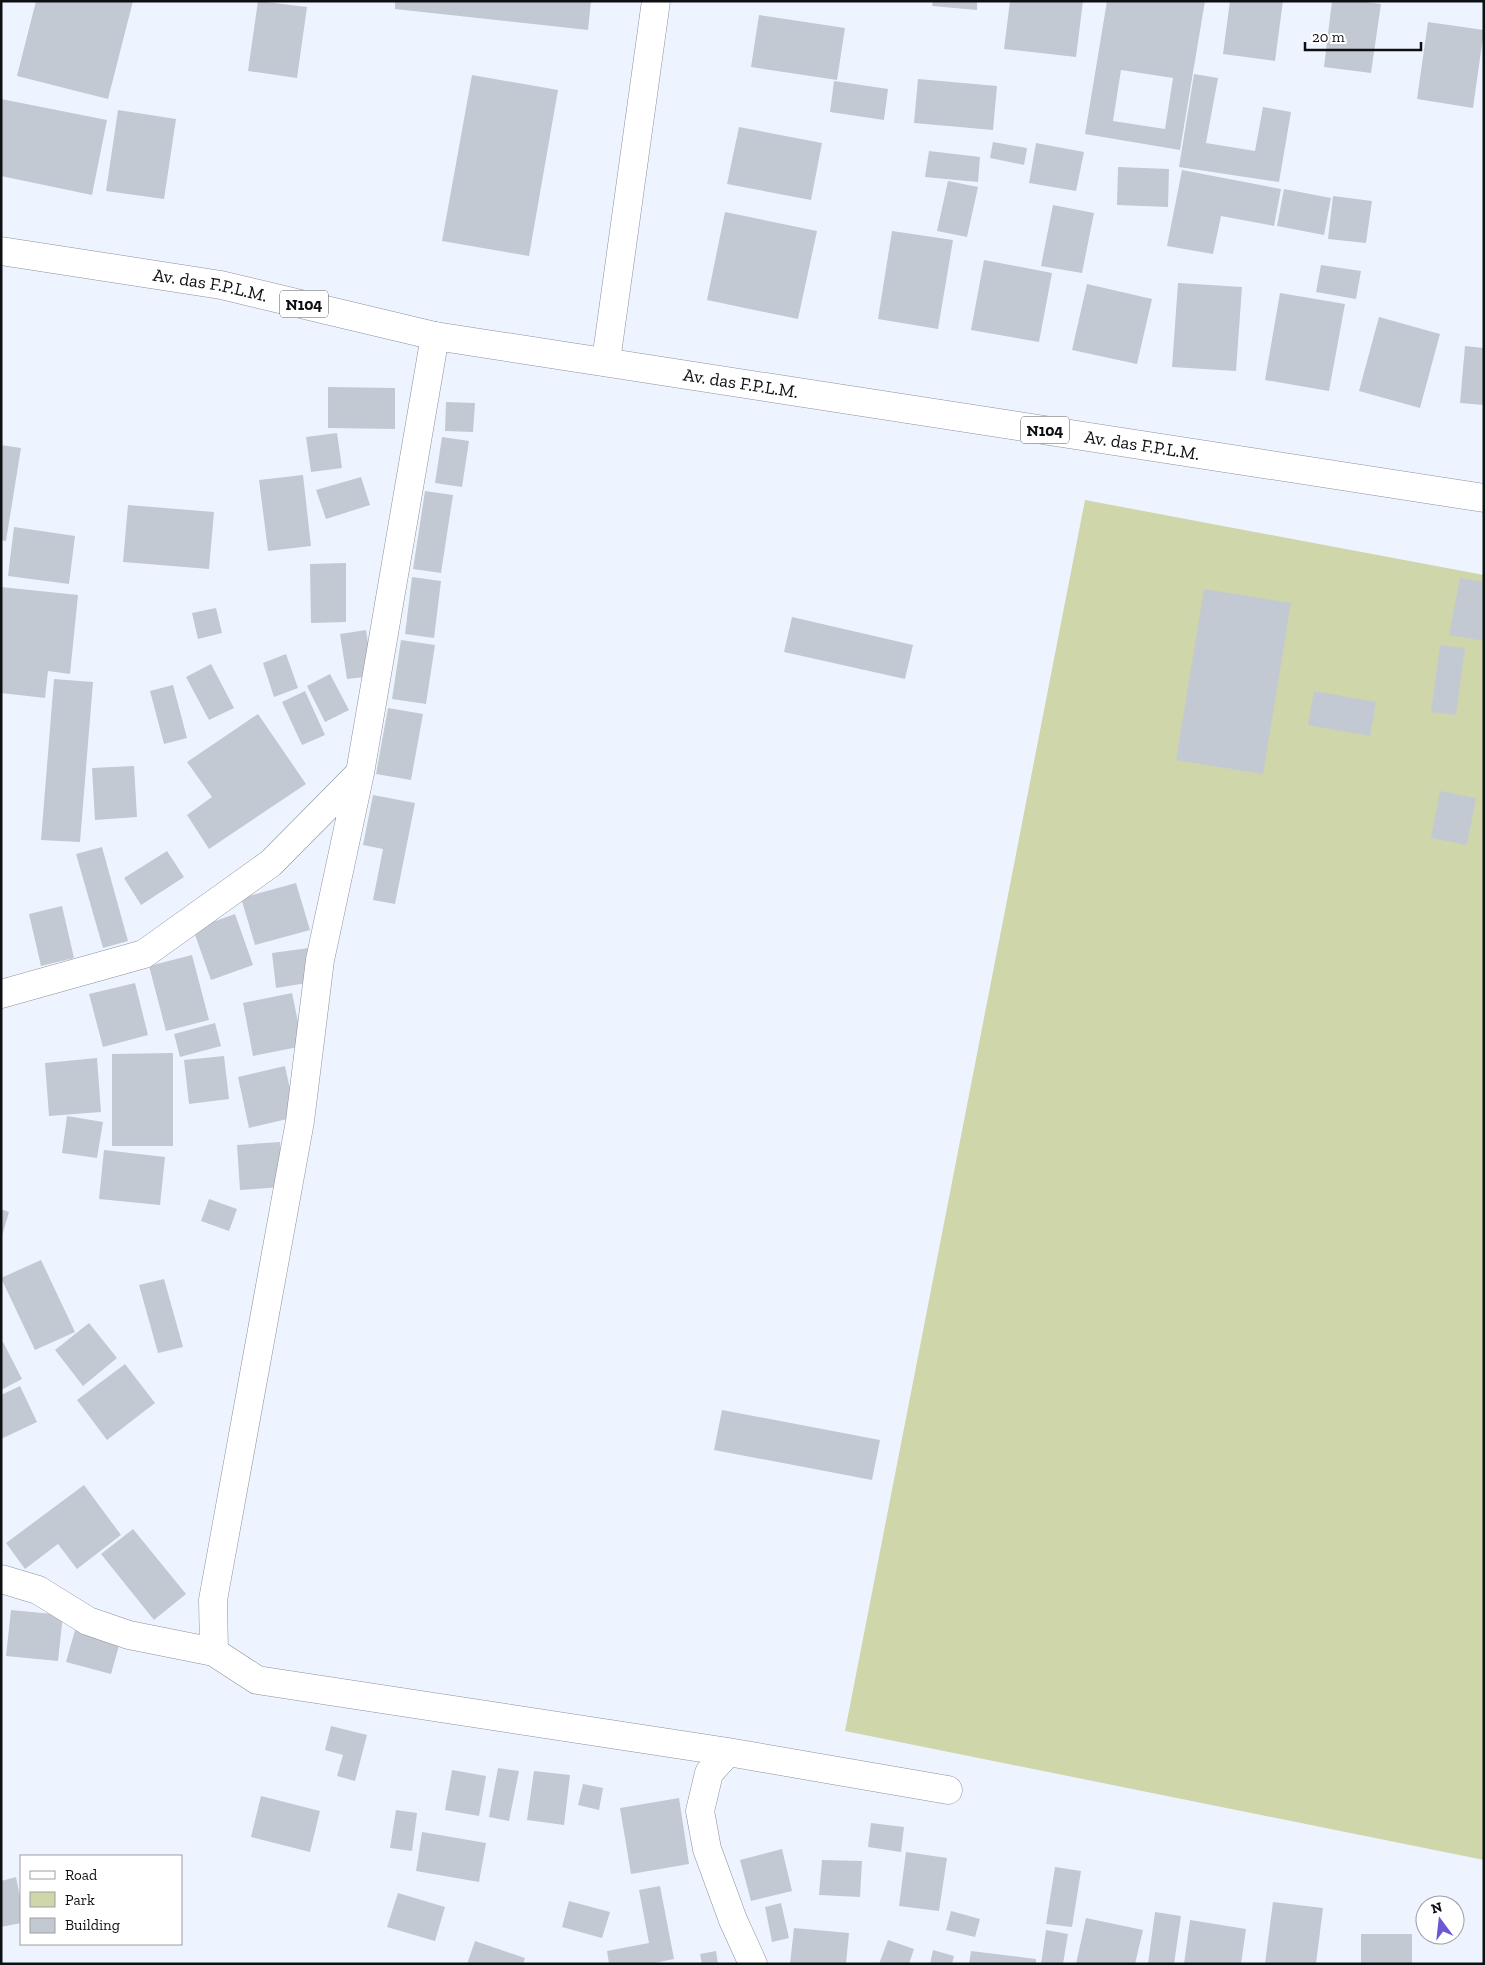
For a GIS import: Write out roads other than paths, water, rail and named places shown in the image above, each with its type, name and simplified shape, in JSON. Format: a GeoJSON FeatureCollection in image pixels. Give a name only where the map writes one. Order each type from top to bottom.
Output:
{"type":"FeatureCollection","features":[{"type":"Feature","properties":{"kind":"street"},"geometry":{"type":"LineString","coordinates":[[606,361],[656,1]]}},
{"type":"Feature","properties":{"kind":"street","name":"Av. das F.P.L.M."},"geometry":{"type":"LineString","coordinates":[[1,251],[221,285],[435,336],[1484,498]]}},
{"type":"Feature","properties":{"kind":"street"},"geometry":{"type":"LineString","coordinates":[[214,1652],[214,1600],[300,1121],[320,960],[360,774],[435,336]]}},
{"type":"Feature","properties":{"kind":"street"},"geometry":{"type":"LineString","coordinates":[[1,994],[144,954],[271,863],[360,774]]}},
{"type":"Feature","properties":{"kind":"street"},"geometry":{"type":"LineString","coordinates":[[1,1579],[38,1590],[88,1621],[129,1635],[214,1652],[257,1680],[728,1752],[948,1790]]}},
{"type":"Feature","properties":{"kind":"street"},"geometry":{"type":"LineString","coordinates":[[728,1752],[709,1773],[700,1811],[707,1849],[733,1920],[753,1964]]}}]}
